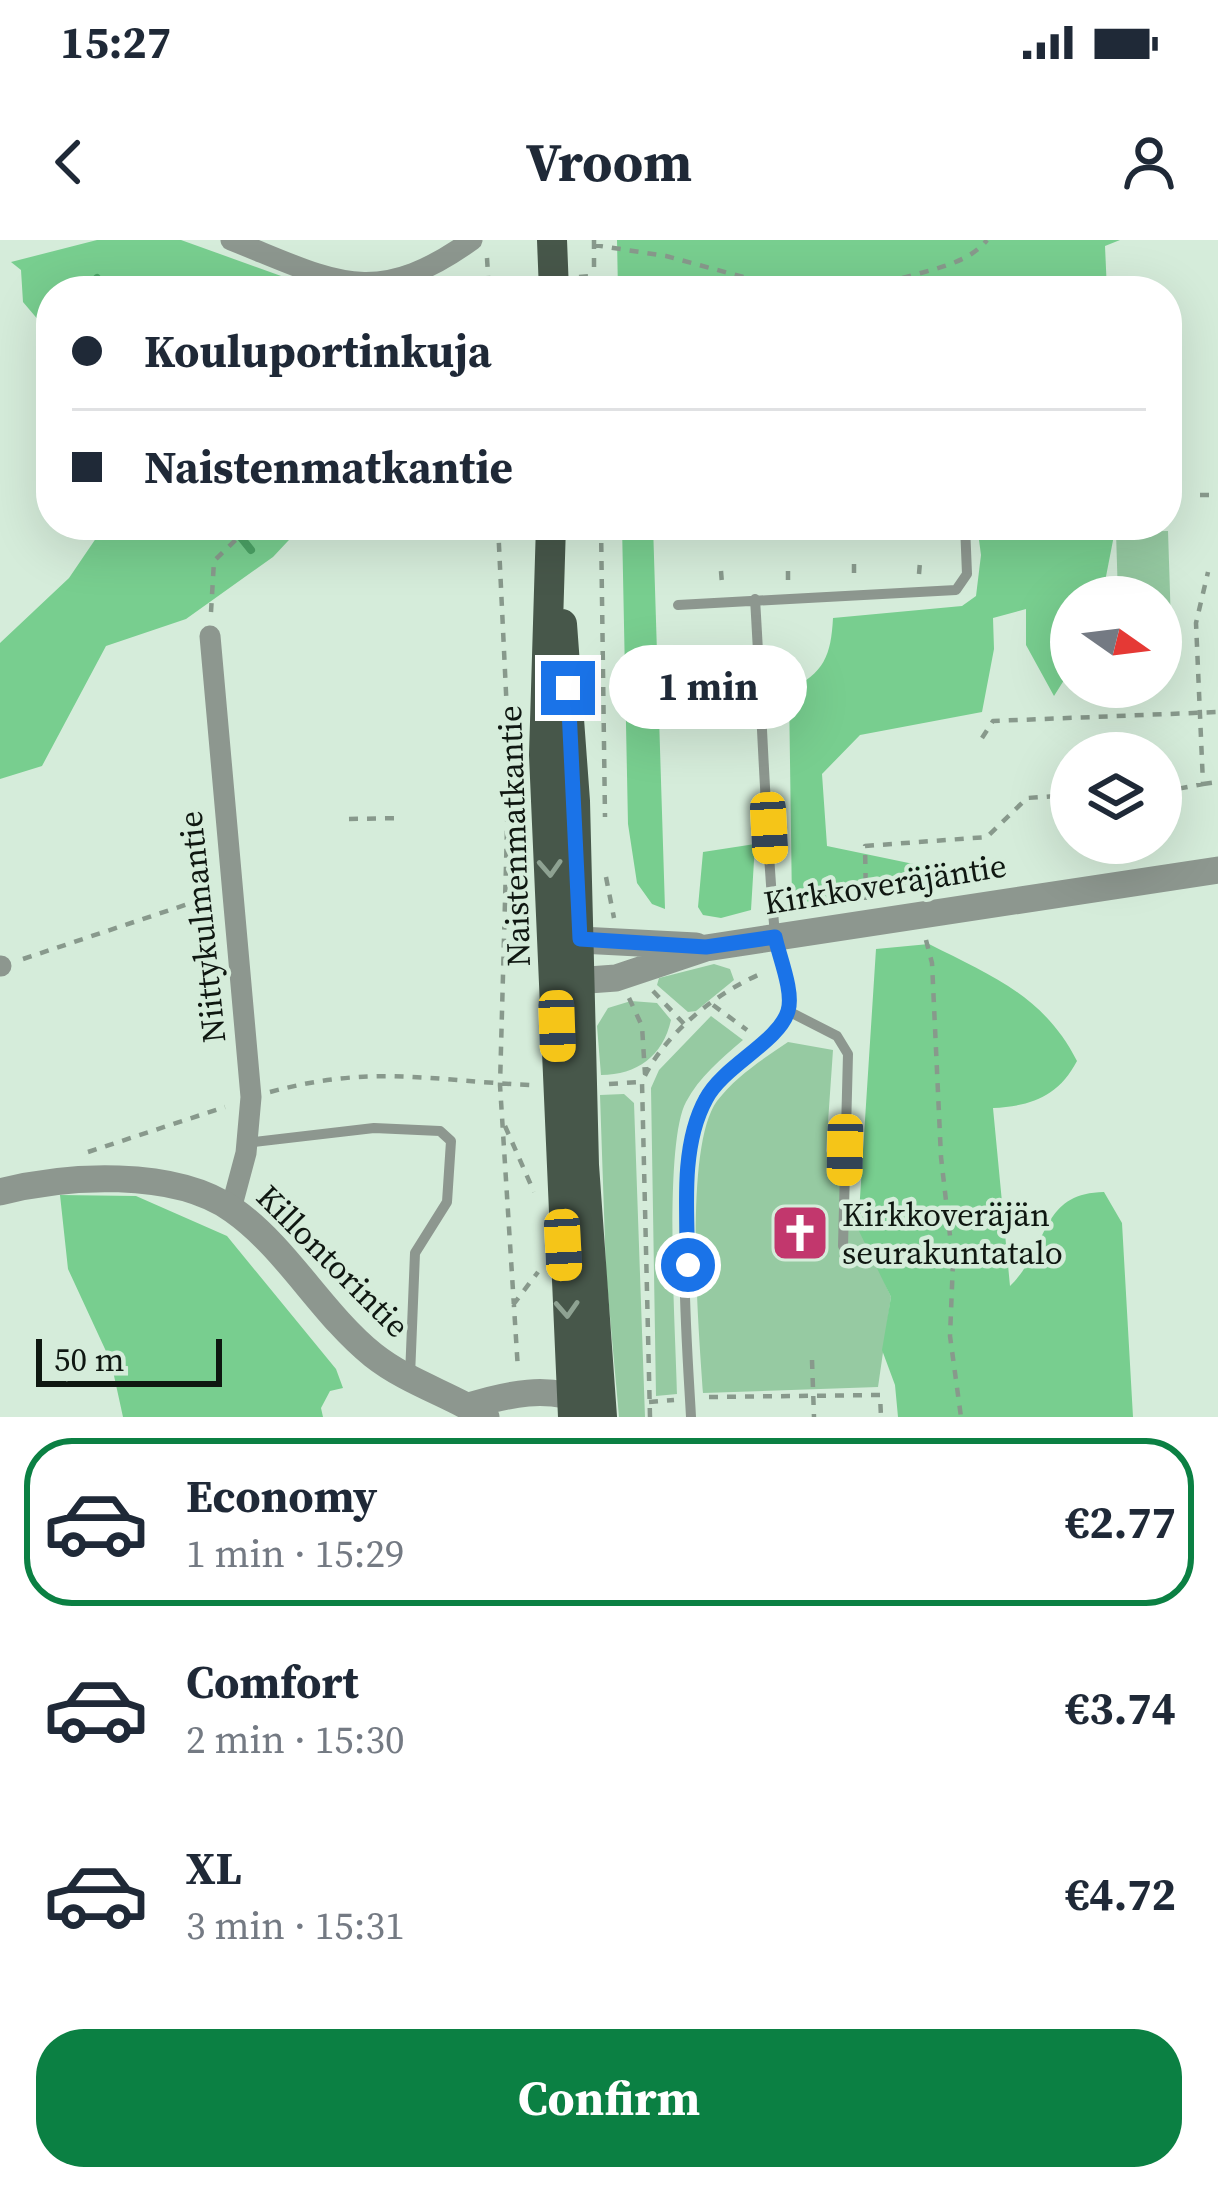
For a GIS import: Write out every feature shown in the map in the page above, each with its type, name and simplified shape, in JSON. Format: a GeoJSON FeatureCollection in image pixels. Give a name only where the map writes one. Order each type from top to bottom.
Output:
{"type":"FeatureCollection","features":[{"type":"Feature","properties":{"kind":"main road"},"geometry":{"type":"LineString","coordinates":[[531,240],[534,276]]}},
{"type":"Feature","properties":{"kind":"main road"},"geometry":{"type":"LineString","coordinates":[[551,240],[553,276]]}},
{"type":"Feature","properties":{"kind":"main road","name":"Naistenmatkantie"},"geometry":{"type":"LineString","coordinates":[[552,540],[568,688],[568,982],[587,1409]]}},
{"type":"Feature","properties":{"kind":"street"},"geometry":{"type":"LineString","coordinates":[[230,240],[305,273],[332,276]]}},
{"type":"Feature","properties":{"kind":"street"},"geometry":{"type":"LineString","coordinates":[[412,276],[472,240]]}},
{"type":"Feature","properties":{"kind":"street","name":"Niittykulmantie"},"geometry":{"type":"LineString","coordinates":[[209,636],[228,890],[251,1097],[247,1143],[231,1209]]}},
{"type":"Feature","properties":{"kind":"street","name":"Kirkkoveräjäntie"},"geometry":{"type":"LineString","coordinates":[[567,939],[706,947],[1218,870]]}},
{"type":"Feature","properties":{"kind":"street","name":"Kirkkoveräjäntie"},"geometry":{"type":"LineString","coordinates":[[568,982],[621,986],[706,947]]}},
{"type":"Feature","properties":{"kind":"street","name":"Killontorintie"},"geometry":{"type":"LineString","coordinates":[[0,1192],[71,1176],[180,1190],[231,1209],[345,1330],[410,1380],[477,1412],[519,1391],[587,1409]]}},
{"type":"Feature","properties":{"kind":"lane"},"geometry":{"type":"LineString","coordinates":[[678,604],[956,590],[967,574],[966,540]]}},
{"type":"Feature","properties":{"kind":"lane"},"geometry":{"type":"LineString","coordinates":[[755,599],[775,937],[788,1011]]}},
{"type":"Feature","properties":{"kind":"lane"},"geometry":{"type":"LineString","coordinates":[[691,1417],[690,1149],[707,1096],[788,1011]]}},
{"type":"Feature","properties":{"kind":"lane"},"geometry":{"type":"LineString","coordinates":[[788,1011],[837,1036],[848,1054],[843,1246]]}},
{"type":"Feature","properties":{"kind":"lane"},"geometry":{"type":"LineString","coordinates":[[247,1143],[374,1128],[440,1131],[451,1141],[447,1202],[415,1253],[410,1380]]}},
{"type":"Feature","properties":{"kind":"path"},"geometry":{"type":"LineString","coordinates":[[484,240],[488,276]]}},
{"type":"Feature","properties":{"kind":"path"},"geometry":{"type":"LineString","coordinates":[[895,276],[947,265],[987,240]]}},
{"type":"Feature","properties":{"kind":"path"},"geometry":{"type":"LineString","coordinates":[[594,276],[593,243],[740,276]]}},
{"type":"Feature","properties":{"kind":"path"},"geometry":{"type":"LineString","coordinates":[[1200,495],[1218,495]]}},
{"type":"Feature","properties":{"kind":"path"},"geometry":{"type":"LineString","coordinates":[[209,636],[214,561],[236,540]]}},
{"type":"Feature","properties":{"kind":"path"},"geometry":{"type":"LineString","coordinates":[[499,540],[509,755],[500,1085],[519,1391]]}},
{"type":"Feature","properties":{"kind":"path"},"geometry":{"type":"LineString","coordinates":[[601,540],[605,824]]}},
{"type":"Feature","properties":{"kind":"path"},"geometry":{"type":"LineString","coordinates":[[1203,784],[1196,623],[1208,572]]}},
{"type":"Feature","properties":{"kind":"path"},"geometry":{"type":"LineString","coordinates":[[982,738],[993,721],[1218,712]]}},
{"type":"Feature","properties":{"kind":"path"},"geometry":{"type":"LineString","coordinates":[[1182,788],[1218,782]]}},
{"type":"Feature","properties":{"kind":"path"},"geometry":{"type":"LineString","coordinates":[[866,904],[865,846],[987,837],[1027,798],[1050,796]]}},
{"type":"Feature","properties":{"kind":"path"},"geometry":{"type":"LineString","coordinates":[[349,819],[401,818]]}},
{"type":"Feature","properties":{"kind":"path"},"geometry":{"type":"LineString","coordinates":[[606,862],[614,939]]}},
{"type":"Feature","properties":{"kind":"path"},"geometry":{"type":"LineString","coordinates":[[0,966],[228,890]]}},
{"type":"Feature","properties":{"kind":"path"},"geometry":{"type":"LineString","coordinates":[[920,916],[932,963],[938,1111],[953,1262],[950,1336],[962,1417]]}},
{"type":"Feature","properties":{"kind":"path"},"geometry":{"type":"LineString","coordinates":[[650,1417],[642,1082],[686,1026],[711,1003],[732,986],[780,966]]}},
{"type":"Feature","properties":{"kind":"path"},"geometry":{"type":"LineString","coordinates":[[621,986],[651,990],[686,1026]]}},
{"type":"Feature","properties":{"kind":"path"},"geometry":{"type":"LineString","coordinates":[[621,986],[642,1026],[645,1074]]}},
{"type":"Feature","properties":{"kind":"path"},"geometry":{"type":"LineString","coordinates":[[711,1003],[761,1041]]}},
{"type":"Feature","properties":{"kind":"path"},"geometry":{"type":"LineString","coordinates":[[139,1138],[251,1097],[308,1082],[397,1072],[550,1086]]}},
{"type":"Feature","properties":{"kind":"path"},"geometry":{"type":"LineString","coordinates":[[597,1084],[642,1082]]}},
{"type":"Feature","properties":{"kind":"path"},"geometry":{"type":"LineString","coordinates":[[502,1121],[535,1194]]}},
{"type":"Feature","properties":{"kind":"path"},"geometry":{"type":"LineString","coordinates":[[513,1305],[543,1266]]}},
{"type":"Feature","properties":{"kind":"path"},"geometry":{"type":"LineString","coordinates":[[812,1360],[814,1417]]}},
{"type":"Feature","properties":{"kind":"path"},"geometry":{"type":"LineString","coordinates":[[649,1402],[880,1395],[880,1417]]}},
{"type":"Feature","properties":{"kind":"green space"},"geometry":{"type":"Polygon","coordinates":[[[97,240],[181,240],[281,276],[36,276],[36,317],[23,302],[21,270],[11,262],[97,240]]]}},
{"type":"Feature","properties":{"kind":"green space"},"geometry":{"type":"Polygon","coordinates":[[[617,240],[1120,240],[1105,246],[1106,276],[618,276],[617,240]]]}},
{"type":"Feature","properties":{"kind":"green space"},"geometry":{"type":"Polygon","coordinates":[[[95,540],[289,540],[273,557],[186,619],[106,646],[42,766],[0,779],[0,643],[69,578],[95,540]]]}},
{"type":"Feature","properties":{"kind":"green space"},"geometry":{"type":"Polygon","coordinates":[[[622,540],[653,540],[665,909],[652,904],[637,883],[628,824],[622,540]]]}},
{"type":"Feature","properties":{"kind":"green space"},"geometry":{"type":"Polygon","coordinates":[[[979,540],[1113,540],[1106,576],[1050,576],[1050,689],[1026,645],[1026,609],[993,618],[994,649],[982,712],[860,735],[822,774],[827,846],[928,867],[929,883],[792,904],[789,690],[823,662],[833,618],[962,606],[976,596],[979,540]]]}},
{"type":"Feature","properties":{"kind":"green space"},"geometry":{"type":"Polygon","coordinates":[[[1116,540],[1168,540],[1169,576],[1117,576],[1116,540]]]}},
{"type":"Feature","properties":{"kind":"green space"},"geometry":{"type":"Polygon","coordinates":[[[755,844],[751,910],[721,918],[703,915],[698,907],[703,852],[755,844]]]}},
{"type":"Feature","properties":{"kind":"green space"},"geometry":{"type":"Polygon","coordinates":[[[929,944],[995,978],[1032,1004],[1077,1061],[1061,1083],[1042,1097],[993,1108],[1010,1286],[1056,1212],[1083,1195],[1104,1192],[1122,1223],[1133,1417],[898,1417],[895,1385],[882,1350],[891,1297],[858,1229],[876,949],[929,944]]]}},
{"type":"Feature","properties":{"kind":"green space"},"geometry":{"type":"Polygon","coordinates":[[[714,964],[730,969],[734,980],[696,1011],[688,1012],[657,985],[659,978],[714,964]]]}},
{"type":"Feature","properties":{"kind":"green space"},"geometry":{"type":"Polygon","coordinates":[[[631,1001],[657,1003],[671,1020],[667,1033],[655,1053],[637,1067],[601,1075],[597,1026],[608,1008],[631,1001]]]}},
{"type":"Feature","properties":{"kind":"green space"},"geometry":{"type":"Polygon","coordinates":[[[711,1016],[743,1040],[697,1084],[679,1125],[673,1198],[677,1394],[656,1396],[651,1088],[659,1070],[711,1016]]]}},
{"type":"Feature","properties":{"kind":"green space"},"geometry":{"type":"Polygon","coordinates":[[[788,1042],[833,1050],[826,1151],[891,1297],[878,1387],[703,1393],[696,1242],[706,1124],[717,1101],[733,1084],[788,1042]]]}},
{"type":"Feature","properties":{"kind":"green space"},"geometry":{"type":"Polygon","coordinates":[[[624,1094],[634,1103],[645,1417],[619,1417],[606,1272],[600,1095],[624,1094]]]}},
{"type":"Feature","properties":{"kind":"green space"},"geometry":{"type":"Polygon","coordinates":[[[60,1195],[136,1196],[227,1236],[336,1369],[343,1388],[330,1391],[321,1408],[323,1417],[123,1417],[111,1362],[68,1269],[60,1195]]]}},
{"type":"Feature","properties":{"kind":"waterway"},"geometry":{"type":"LineString","coordinates":[[243,540],[251,550]]}},
{"type":"Feature","properties":{"kind":"place","name":"Kirkkoveräjän seurakuntatalo"},"geometry":{"type":"Point","coordinates":[800,1233]}},
{"type":"Feature","properties":{"kind":"route"},"geometry":{"type":"LineString","coordinates":[[568,688],[580,939],[706,947],[775,937],[789,1002],[783,1020],[723,1073],[699,1114],[690,1149],[688,1265]]}}]}
